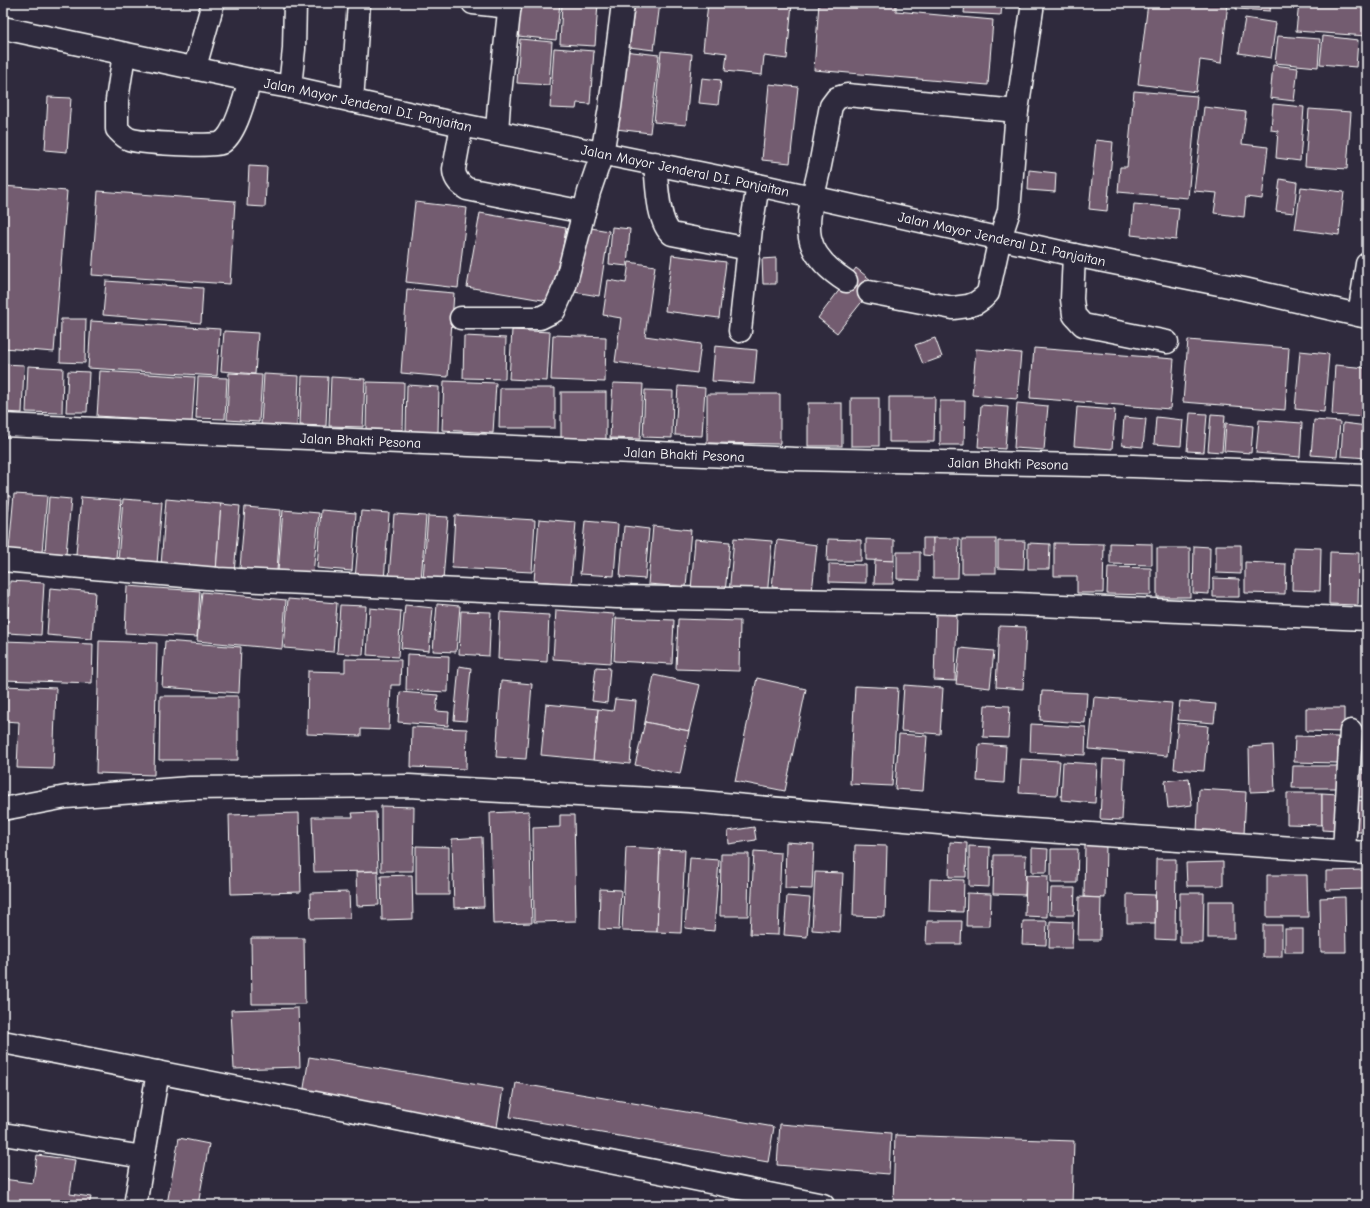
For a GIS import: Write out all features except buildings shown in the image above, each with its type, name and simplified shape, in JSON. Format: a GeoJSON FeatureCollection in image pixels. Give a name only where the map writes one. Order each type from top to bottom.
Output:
{"type":"FeatureCollection","features":[{"type":"Feature","properties":{"kind":"main road"},"geometry":{"type":"LineString","coordinates":[[195,67],[213,3]]}},
{"type":"Feature","properties":{"kind":"main road"},"geometry":{"type":"LineString","coordinates":[[290,87],[294,49],[295,3]]}},
{"type":"Feature","properties":{"kind":"main road"},"geometry":{"type":"LineString","coordinates":[[352,101],[359,3]]}},
{"type":"Feature","properties":{"kind":"main road"},"geometry":{"type":"LineString","coordinates":[[473,3],[510,5],[497,132]]}},
{"type":"Feature","properties":{"kind":"main road"},"geometry":{"type":"LineString","coordinates":[[461,318],[540,318],[554,311],[564,286],[589,192],[602,154],[610,108],[623,3]]}},
{"type":"Feature","properties":{"kind":"main road"},"geometry":{"type":"LineString","coordinates":[[869,292],[953,308],[968,306],[976,303],[988,293],[1000,238],[1009,212],[1017,111],[1033,3]]}},
{"type":"Feature","properties":{"kind":"main road","name":"Jalan Mayor Jenderal D.I. Panjaitan"},"geometry":{"type":"LineString","coordinates":[[3,28],[290,87],[462,125],[812,196],[1074,255],[1244,289],[1363,316]]}},
{"type":"Feature","properties":{"kind":"main road"},"geometry":{"type":"LineString","coordinates":[[124,54],[116,100],[117,129],[129,139],[165,144],[209,145],[221,143],[230,134],[237,120],[250,80]]}},
{"type":"Feature","properties":{"kind":"main road"},"geometry":{"type":"LineString","coordinates":[[846,281],[824,264],[813,248],[808,227],[812,196],[817,179],[831,106],[837,98],[847,95],[1017,111]]}},
{"type":"Feature","properties":{"kind":"main road"},"geometry":{"type":"LineString","coordinates":[[462,125],[454,169],[454,174],[460,185],[467,189],[584,212]]}},
{"type":"Feature","properties":{"kind":"main road"},"geometry":{"type":"LineString","coordinates":[[655,163],[661,214],[665,228],[668,231],[672,234],[749,249]]}},
{"type":"Feature","properties":{"kind":"main road"},"geometry":{"type":"LineString","coordinates":[[740,331],[758,185]]}},
{"type":"Feature","properties":{"kind":"main road"},"geometry":{"type":"LineString","coordinates":[[1074,255],[1072,299],[1074,315],[1083,324],[1167,342]]}},
{"type":"Feature","properties":{"kind":"main road"},"geometry":{"type":"LineString","coordinates":[[1363,316],[1367,264]]}},
{"type":"Feature","properties":{"kind":"main road","name":"Jalan Bhakti Pesona"},"geometry":{"type":"LineString","coordinates":[[3,425],[796,459],[1133,466],[1367,474]]}},
{"type":"Feature","properties":{"kind":"main road"},"geometry":{"type":"LineString","coordinates":[[3,560],[218,579],[617,597],[1016,604],[1367,619]]}},
{"type":"Feature","properties":{"kind":"main road"},"geometry":{"type":"LineString","coordinates":[[1344,851],[1352,731]]}},
{"type":"Feature","properties":{"kind":"main road"},"geometry":{"type":"LineString","coordinates":[[3,808],[66,797],[190,788],[409,786],[690,801],[973,826],[1367,853]]}},
{"type":"Feature","properties":{"kind":"main road"},"geometry":{"type":"LineString","coordinates":[[3,1042],[392,1118],[823,1205]]}},
{"type":"Feature","properties":{"kind":"main road"},"geometry":{"type":"LineString","coordinates":[[134,1205],[158,1072]]}},
{"type":"Feature","properties":{"kind":"main road"},"geometry":{"type":"LineString","coordinates":[[3,1134],[143,1157]]}}]}
